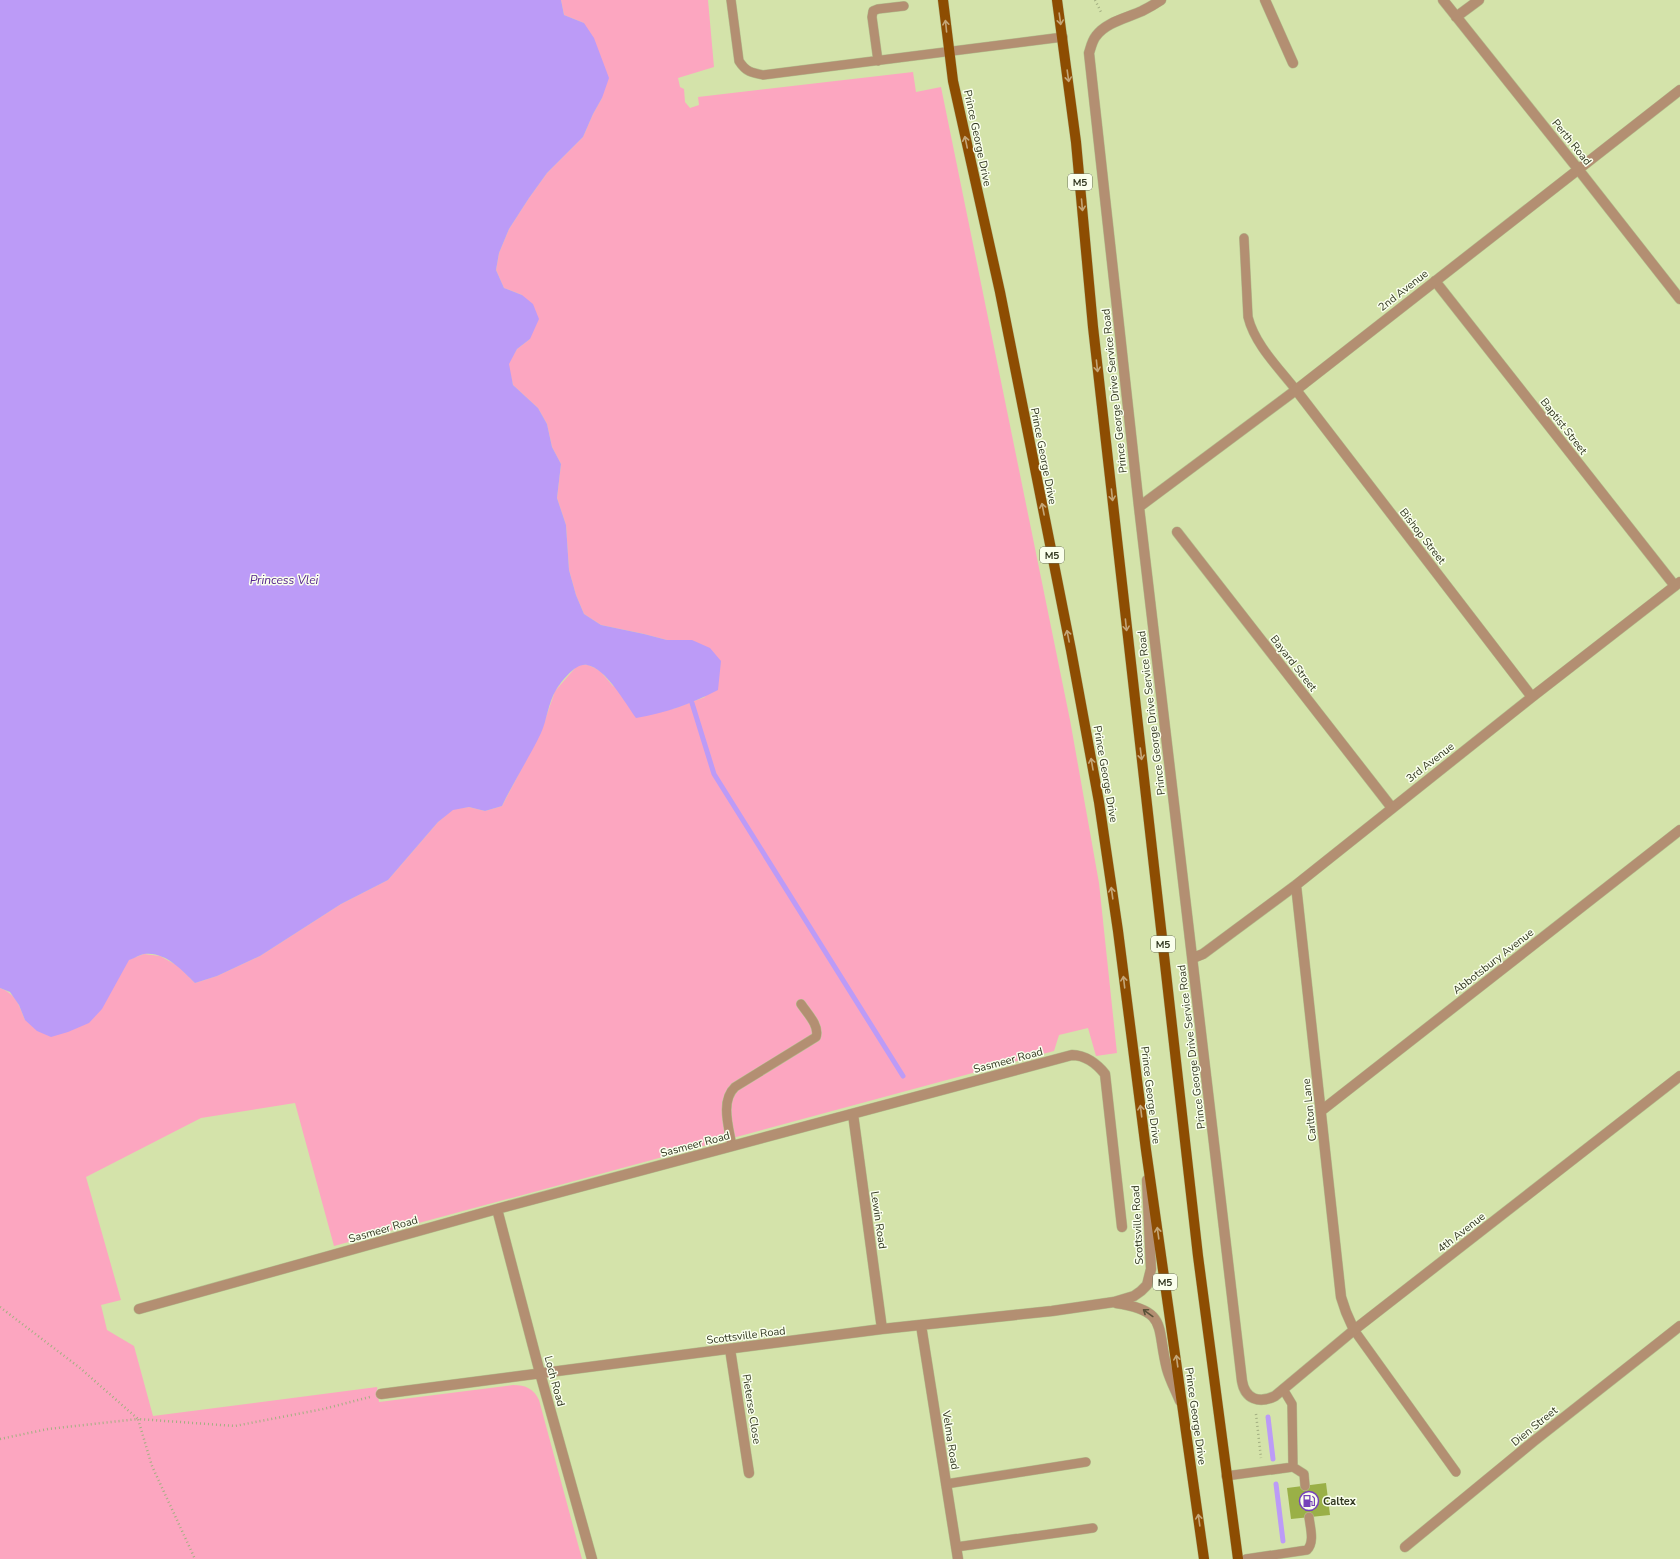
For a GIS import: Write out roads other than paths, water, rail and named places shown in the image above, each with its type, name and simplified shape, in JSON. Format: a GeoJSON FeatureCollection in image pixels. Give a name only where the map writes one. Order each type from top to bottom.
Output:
{"type":"FeatureCollection","features":[{"type":"Feature","properties":{"kind":"main road","name":"Prince George Drive"},"geometry":{"type":"LineString","coordinates":[[943,0],[949,53],[974,180],[1000,292],[1086,726],[1107,857],[1146,1150],[1204,1559]]}},
{"type":"Feature","properties":{"kind":"main road","name":"Prince George Drive"},"geometry":{"type":"LineString","coordinates":[[1057,0],[1076,142],[1094,335],[1185,1141],[1226,1476],[1238,1559]]}},
{"type":"Feature","properties":{"kind":"street","name":"Prince George Drive Service Road"},"geometry":{"type":"LineString","coordinates":[[1161,0],[1144,10],[1109,25],[1096,36],[1091,44],[1089,53],[1139,507],[1242,1381],[1246,1394],[1255,1399]]}},
{"type":"Feature","properties":{"kind":"street"},"geometry":{"type":"LineString","coordinates":[[1265,0],[1293,63]]}},
{"type":"Feature","properties":{"kind":"street","name":"Perth Road"},"geometry":{"type":"LineString","coordinates":[[1443,0],[1680,299]]}},
{"type":"Feature","properties":{"kind":"street"},"geometry":{"type":"LineString","coordinates":[[1456,17],[1478,0]]}},
{"type":"Feature","properties":{"kind":"street","name":"2nd Avenue"},"geometry":{"type":"LineString","coordinates":[[1139,507],[1296,390],[1680,90]]}},
{"type":"Feature","properties":{"kind":"street","name":"Baptist Street"},"geometry":{"type":"LineString","coordinates":[[1435,281],[1677,584]]}},
{"type":"Feature","properties":{"kind":"street","name":"Bishop Street"},"geometry":{"type":"LineString","coordinates":[[1296,390],[1532,697]]}},
{"type":"Feature","properties":{"kind":"street","name":"Bayard Street"},"geometry":{"type":"LineString","coordinates":[[1177,532],[1392,808]]}},
{"type":"Feature","properties":{"kind":"street","name":"3rd Avenue"},"geometry":{"type":"LineString","coordinates":[[1193,958],[1203,954],[1296,885],[1532,697],[1677,584]]}},
{"type":"Feature","properties":{"kind":"street","name":"Abbotsbury Avenue"},"geometry":{"type":"LineString","coordinates":[[1321,1111],[1680,830]]}},
{"type":"Feature","properties":{"kind":"street","name":"Carlton Lane"},"geometry":{"type":"LineString","coordinates":[[1296,885],[1341,1297],[1354,1330]]}},
{"type":"Feature","properties":{"kind":"street","name":"Sasmeer Road"},"geometry":{"type":"LineString","coordinates":[[139,1309],[497,1209],[1072,1055],[1085,1057],[1101,1069],[1104,1074],[1122,1227]]}},
{"type":"Feature","properties":{"kind":"street","name":"4th Avenue"},"geometry":{"type":"LineString","coordinates":[[1255,1399],[1272,1397],[1283,1389],[1354,1330],[1680,1076]]}},
{"type":"Feature","properties":{"kind":"street","name":"Lewin Road"},"geometry":{"type":"LineString","coordinates":[[853,1114],[882,1329]]}},
{"type":"Feature","properties":{"kind":"street","name":"Scottsville Road"},"geometry":{"type":"LineString","coordinates":[[381,1394],[882,1329],[1052,1311],[1114,1302],[1134,1296],[1142,1291],[1147,1285],[1150,1278],[1151,1269],[1146,1150]]}},
{"type":"Feature","properties":{"kind":"street","name":"Loch Road"},"geometry":{"type":"LineString","coordinates":[[497,1209],[540,1373],[592,1559]]}},
{"type":"Feature","properties":{"kind":"street","name":"Scottsville Road"},"geometry":{"type":"LineString","coordinates":[[1114,1302],[1146,1310],[1156,1321],[1161,1335],[1168,1370],[1184,1414]]}},
{"type":"Feature","properties":{"kind":"street","name":"Velma Road"},"geometry":{"type":"LineString","coordinates":[[921,1326],[958,1559]]}},
{"type":"Feature","properties":{"kind":"street","name":"Dien Street"},"geometry":{"type":"LineString","coordinates":[[1405,1547],[1534,1441],[1680,1326]]}},
{"type":"Feature","properties":{"kind":"street","name":"Pieterse Close"},"geometry":{"type":"LineString","coordinates":[[730,1349],[749,1474]]}},
{"type":"Feature","properties":{"kind":"lane"},"geometry":{"type":"LineString","coordinates":[[730,0],[739,61],[743,68],[750,73],[763,75],[949,53],[1062,37]]}},
{"type":"Feature","properties":{"kind":"lane"},"geometry":{"type":"LineString","coordinates":[[878,61],[872,17],[873,12],[878,9],[904,6]]}},
{"type":"Feature","properties":{"kind":"lane"},"geometry":{"type":"LineString","coordinates":[[1244,238],[1248,317],[1251,328],[1257,339],[1296,390]]}},
{"type":"Feature","properties":{"kind":"lane"},"geometry":{"type":"LineString","coordinates":[[732,1146],[727,1113],[731,1090],[735,1086],[816,1037],[817,1032],[815,1025],[801,1004]]}},
{"type":"Feature","properties":{"kind":"lane"},"geometry":{"type":"LineString","coordinates":[[1354,1330],[1456,1472]]}},
{"type":"Feature","properties":{"kind":"lane"},"geometry":{"type":"LineString","coordinates":[[1283,1389],[1292,1404],[1293,1467]]}},
{"type":"Feature","properties":{"kind":"lane"},"geometry":{"type":"LineString","coordinates":[[946,1484],[1086,1462]]}},
{"type":"Feature","properties":{"kind":"lane"},"geometry":{"type":"LineString","coordinates":[[1226,1476],[1293,1467],[1304,1474],[1305,1486]]}},
{"type":"Feature","properties":{"kind":"lane"},"geometry":{"type":"LineString","coordinates":[[1246,1559],[1308,1555],[1312,1538],[1309,1517]]}},
{"type":"Feature","properties":{"kind":"lane"},"geometry":{"type":"LineString","coordinates":[[956,1547],[1093,1528]]}},
{"type":"Feature","properties":{"kind":"water","name":"Princess Vlei"},"geometry":{"type":"Polygon","coordinates":[[[0,0],[561,0],[564,15],[584,23],[594,38],[609,78],[602,98],[583,137],[547,173],[509,229],[499,253],[496,270],[504,288],[522,295],[533,304],[539,319],[530,339],[517,349],[509,364],[513,385],[538,408],[547,424],[552,447],[561,464],[557,498],[566,525],[569,570],[576,595],[584,614],[601,625],[667,640],[692,640],[710,648],[721,661],[718,690],[698,700],[678,707],[636,718],[608,679],[601,672],[587,665],[578,667],[569,673],[556,690],[551,700],[541,733],[502,806],[485,811],[469,807],[453,810],[438,822],[388,880],[341,904],[260,956],[217,976],[195,983],[172,962],[159,955],[144,954],[129,960],[102,1009],[89,1023],[51,1037],[37,1031],[25,1020],[19,1005],[10,992],[0,988],[0,0]]]}},
{"type":"Feature","properties":{"kind":"waterway"},"geometry":{"type":"LineString","coordinates":[[692,703],[714,774],[903,1076]]}},
{"type":"Feature","properties":{"kind":"waterway"},"geometry":{"type":"LineString","coordinates":[[1268,1417],[1273,1459]]}},
{"type":"Feature","properties":{"kind":"waterway"},"geometry":{"type":"LineString","coordinates":[[1276,1484],[1283,1541]]}},
{"type":"Feature","properties":{"kind":"place","name":"Caltex"},"geometry":{"type":"Point","coordinates":[1309,1501]}}]}
